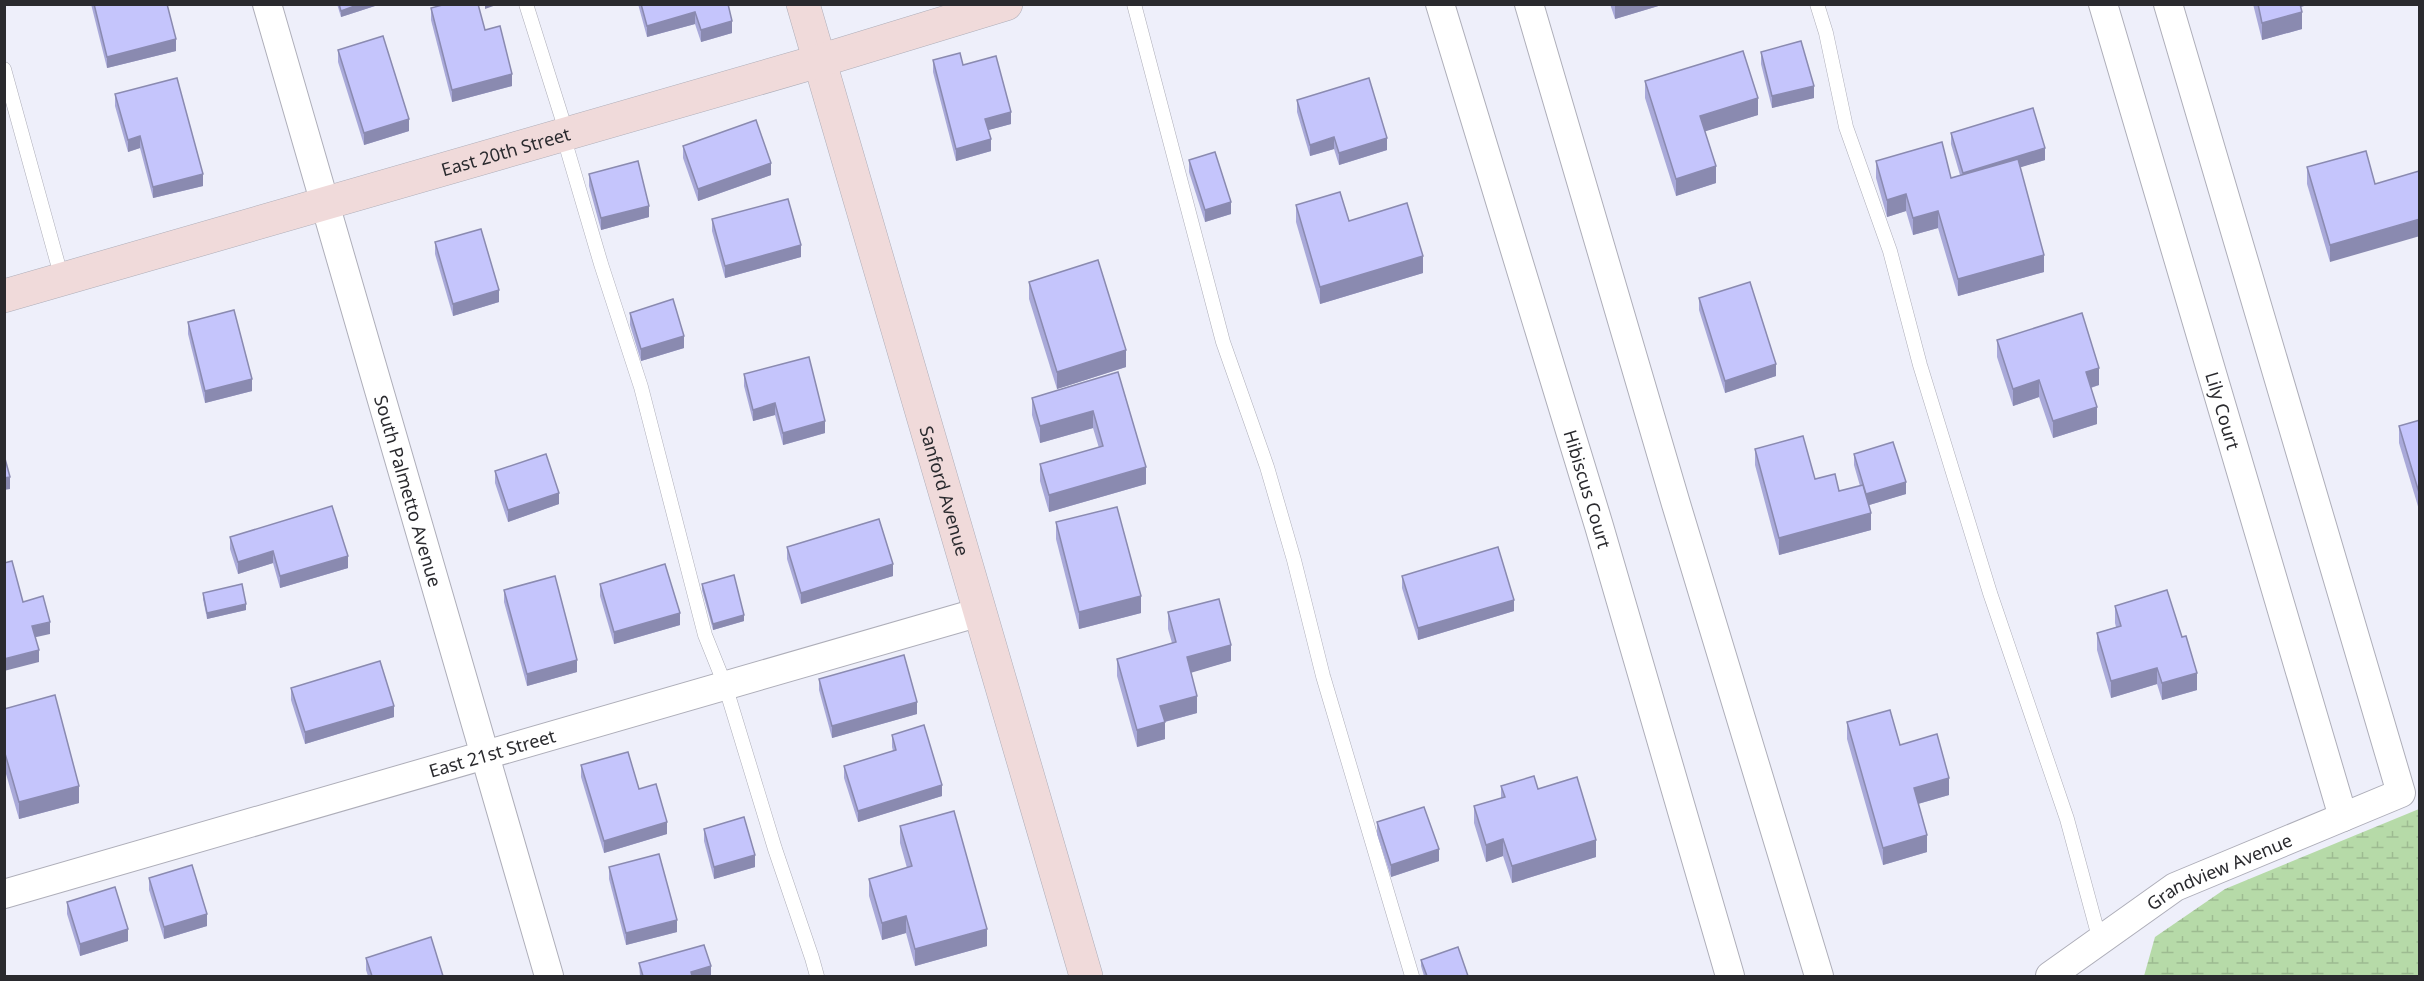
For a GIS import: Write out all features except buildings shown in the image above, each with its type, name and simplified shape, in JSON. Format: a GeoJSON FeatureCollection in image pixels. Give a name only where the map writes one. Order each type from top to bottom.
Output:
{"type":"FeatureCollection","features":[{"type":"Feature","properties":{"kind":"street","name":"South Palmetto Avenue"},"geometry":{"type":"LineString","coordinates":[[267,4],[549,976]]}},
{"type":"Feature","properties":{"kind":"street","name":"Sanford Avenue"},"geometry":{"type":"LineString","coordinates":[[803,4],[1086,976]]}},
{"type":"Feature","properties":{"kind":"street","name":"East 20th Street"},"geometry":{"type":"LineString","coordinates":[[4,296],[819,61],[1006,4]]}},
{"type":"Feature","properties":{"kind":"street","name":"Hibiscus Court"},"geometry":{"type":"LineString","coordinates":[[1440,4],[1599,526],[1730,976]]}},
{"type":"Feature","properties":{"kind":"street"},"geometry":{"type":"LineString","coordinates":[[1529,4],[1676,504],[1819,976]]}},
{"type":"Feature","properties":{"kind":"street","name":"Lily Court"},"geometry":{"type":"LineString","coordinates":[[2103,4],[2343,817]]}},
{"type":"Feature","properties":{"kind":"street","name":"Grandview Avenue"},"geometry":{"type":"LineString","coordinates":[[2050,976],[2175,887],[2402,793],[2168,4]]}},
{"type":"Feature","properties":{"kind":"street","name":"East 21st Street"},"geometry":{"type":"LineString","coordinates":[[4,894],[980,612]]}},
{"type":"Feature","properties":{"kind":"lane"},"geometry":{"type":"LineString","coordinates":[[526,4],[601,264],[641,387],[705,635],[725,685],[817,976]]}},
{"type":"Feature","properties":{"kind":"lane"},"geometry":{"type":"LineString","coordinates":[[1134,4],[1223,342],[1267,467],[1294,560],[1323,676],[1412,976]]}},
{"type":"Feature","properties":{"kind":"lane"},"geometry":{"type":"LineString","coordinates":[[1817,4],[1826,33],[1846,127],[1890,251],[1920,365],[1983,571],[2067,819],[2100,941]]}},
{"type":"Feature","properties":{"kind":"lane"},"geometry":{"type":"LineString","coordinates":[[4,69],[62,279]]}},
{"type":"Feature","properties":{"kind":"green space"},"geometry":{"type":"Polygon","coordinates":[[[2419,809],[2419,976],[2144,976],[2155,937],[2225,889],[2419,809]]]}}]}
